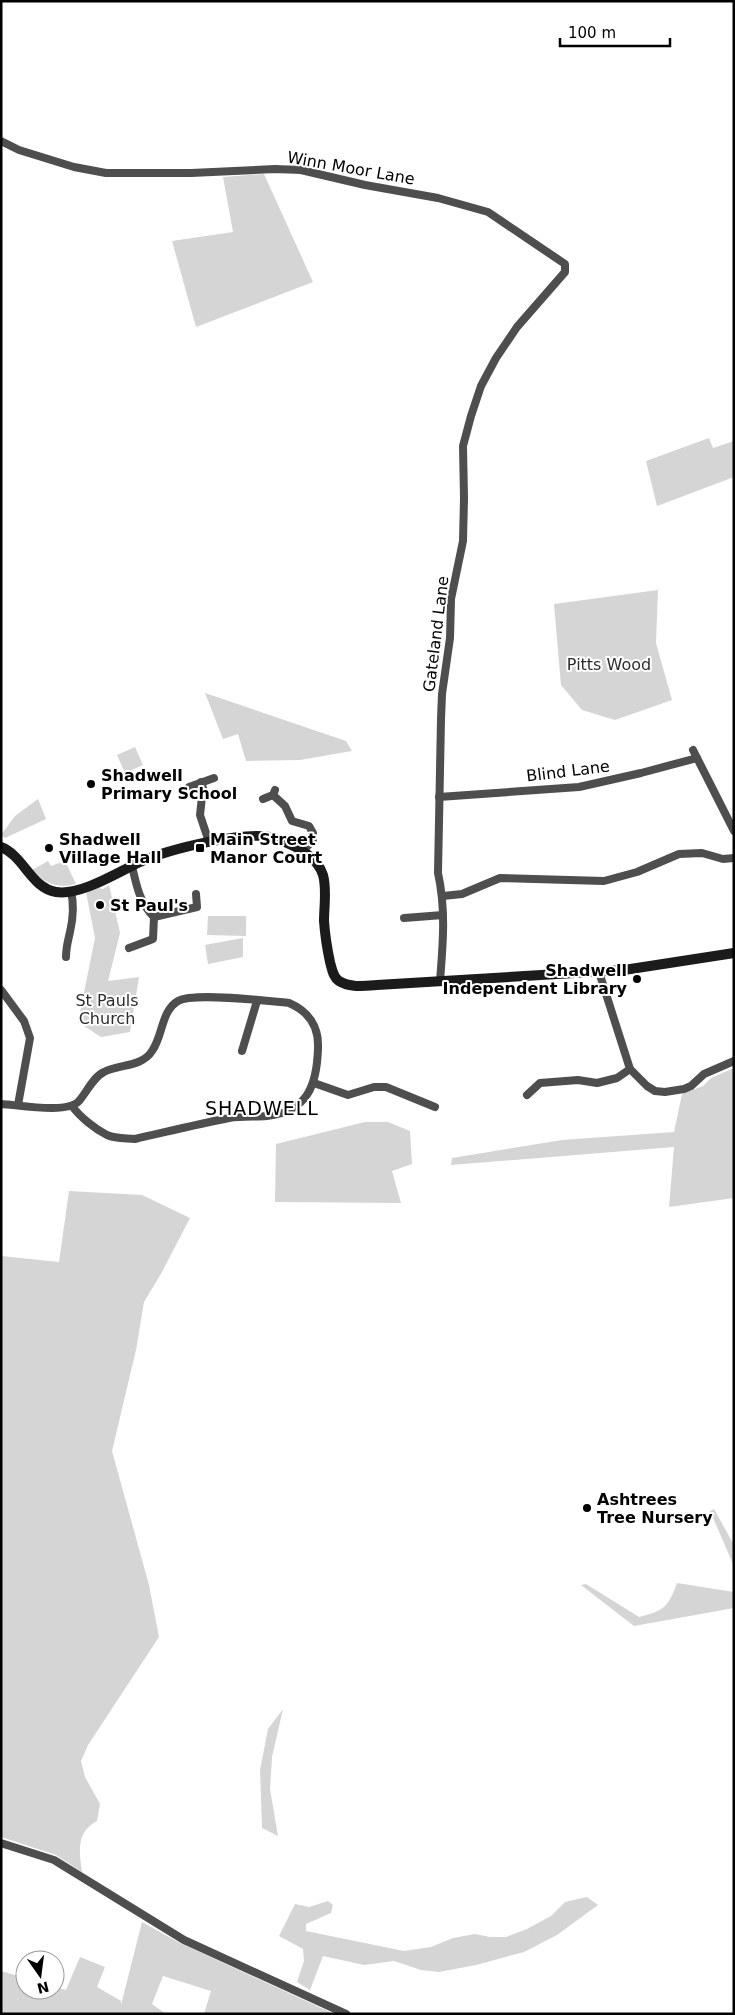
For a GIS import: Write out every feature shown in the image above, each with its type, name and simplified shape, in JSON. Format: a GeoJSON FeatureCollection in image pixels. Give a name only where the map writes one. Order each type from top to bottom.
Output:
{"type":"FeatureCollection","features":[{"type":"Feature","properties":{"kind":"street","name":"Winn Moor Lane"},"geometry":{"type":"LineString","coordinates":[[1,141],[19,150],[106,174],[275,169],[301,170],[365,185],[438,198],[488,212],[564,262]]}},
{"type":"Feature","properties":{"kind":"street","name":"Gateland Lane"},"geometry":{"type":"LineString","coordinates":[[440,981],[443,896],[438,873],[442,694],[450,638],[451,599],[459,563],[464,522],[463,446],[470,416],[479,391],[493,365],[517,327],[565,272],[564,262]]}},
{"type":"Feature","properties":{"kind":"street","name":"Blind Lane"},"geometry":{"type":"LineString","coordinates":[[439,797],[579,787],[641,773],[695,754],[734,831]]}},
{"type":"Feature","properties":{"kind":"street"},"geometry":{"type":"LineString","coordinates":[[189,787],[214,778]]}},
{"type":"Feature","properties":{"kind":"street"},"geometry":{"type":"LineString","coordinates":[[201,782],[203,788],[200,814],[209,842]]}},
{"type":"Feature","properties":{"kind":"street"},"geometry":{"type":"LineString","coordinates":[[263,799],[274,792],[285,806],[292,820],[309,826],[313,833],[313,840],[303,851]]}},
{"type":"Feature","properties":{"kind":"street"},"geometry":{"type":"LineString","coordinates":[[1,847],[13,855],[40,884],[47,889],[61,892],[71,891],[102,880],[151,858],[209,842],[241,836],[274,837],[303,851],[323,875],[326,939],[332,971],[338,981],[357,986],[600,972],[734,953]]}},
{"type":"Feature","properties":{"kind":"street"},"geometry":{"type":"LineString","coordinates":[[443,896],[462,894],[500,878],[604,881],[637,872],[679,854],[702,853],[723,859],[734,858]]}},
{"type":"Feature","properties":{"kind":"street"},"geometry":{"type":"LineString","coordinates":[[132,866],[137,889],[147,910],[154,916]]}},
{"type":"Feature","properties":{"kind":"street"},"geometry":{"type":"LineString","coordinates":[[66,957],[73,901],[71,891]]}},
{"type":"Feature","properties":{"kind":"street"},"geometry":{"type":"LineString","coordinates":[[154,916],[198,906],[196,894]]}},
{"type":"Feature","properties":{"kind":"street"},"geometry":{"type":"LineString","coordinates":[[404,918],[443,915]]}},
{"type":"Feature","properties":{"kind":"street"},"geometry":{"type":"LineString","coordinates":[[128,948],[153,939],[154,916]]}},
{"type":"Feature","properties":{"kind":"street"},"geometry":{"type":"LineString","coordinates":[[600,972],[630,1069],[647,1086],[655,1091],[664,1092],[691,1086],[704,1074],[734,1061]]}},
{"type":"Feature","properties":{"kind":"street"},"geometry":{"type":"LineString","coordinates":[[1,990],[24,1021],[30,1038],[18,1105]]}},
{"type":"Feature","properties":{"kind":"street"},"geometry":{"type":"LineString","coordinates":[[1,1104],[62,1108],[72,1106],[81,1099],[99,1075],[109,1070],[139,1062],[152,1052],[166,1014],[171,1007],[178,1001],[196,997],[289,1003],[308,1015],[318,1036],[314,1083],[296,1107],[282,1114],[227,1119],[135,1139],[107,1135],[81,1116],[72,1106]]}},
{"type":"Feature","properties":{"kind":"street"},"geometry":{"type":"LineString","coordinates":[[242,1051],[256,1000]]}},
{"type":"Feature","properties":{"kind":"street"},"geometry":{"type":"LineString","coordinates":[[527,1096],[540,1083],[578,1080],[597,1083],[617,1078],[630,1069]]}},
{"type":"Feature","properties":{"kind":"street"},"geometry":{"type":"LineString","coordinates":[[314,1083],[348,1095],[374,1087],[386,1087],[435,1107]]}},
{"type":"Feature","properties":{"kind":"street"},"geometry":{"type":"LineString","coordinates":[[1,1843],[54,1860],[184,1940],[346,2014]]}},
{"type":"Feature","properties":{"kind":"green space"},"geometry":{"type":"Polygon","coordinates":[[[264,174],[313,282],[196,327],[172,241],[233,232],[223,177],[264,174]]]}},
{"type":"Feature","properties":{"kind":"green space"},"geometry":{"type":"Polygon","coordinates":[[[709,438],[713,448],[734,441],[734,477],[657,506],[646,461],[709,438]]]}},
{"type":"Feature","properties":{"kind":"green space","name":"Pitts Wood"},"geometry":{"type":"Polygon","coordinates":[[[658,590],[656,643],[672,700],[615,720],[582,710],[561,685],[554,604],[658,590]]]}},
{"type":"Feature","properties":{"kind":"green space"},"geometry":{"type":"Polygon","coordinates":[[[205,693],[346,741],[352,751],[300,760],[246,761],[238,734],[223,739],[205,693]]]}},
{"type":"Feature","properties":{"kind":"green space"},"geometry":{"type":"Polygon","coordinates":[[[135,747],[143,765],[125,773],[117,755],[135,747]]]}},
{"type":"Feature","properties":{"kind":"green space"},"geometry":{"type":"Polygon","coordinates":[[[38,799],[46,819],[5,838],[1,835],[15,816],[38,799]]]}},
{"type":"Feature","properties":{"kind":"green space"},"geometry":{"type":"Polygon","coordinates":[[[48,861],[51,866],[65,861],[76,884],[63,886],[51,884],[32,870],[48,861]]]}},
{"type":"Feature","properties":{"kind":"green space","name":"St Pauls Church"},"geometry":{"type":"Polygon","coordinates":[[[109,885],[120,933],[108,981],[139,977],[130,1032],[101,1037],[78,1022],[95,938],[86,892],[99,888],[103,889],[109,885]]]}},
{"type":"Feature","properties":{"kind":"green space"},"geometry":{"type":"Polygon","coordinates":[[[208,916],[246,916],[246,936],[207,935],[208,916]]]}},
{"type":"Feature","properties":{"kind":"green space"},"geometry":{"type":"Polygon","coordinates":[[[243,938],[243,957],[208,964],[205,945],[243,938]]]}},
{"type":"Feature","properties":{"kind":"green space"},"geometry":{"type":"Polygon","coordinates":[[[734,1068],[734,1198],[669,1207],[674,1147],[451,1165],[452,1158],[562,1140],[674,1132],[682,1094],[703,1086],[711,1078],[734,1068]]]}},
{"type":"Feature","properties":{"kind":"green space"},"geometry":{"type":"Polygon","coordinates":[[[365,1122],[388,1122],[410,1131],[412,1164],[392,1171],[401,1203],[275,1202],[276,1144],[365,1122]]]}},
{"type":"Feature","properties":{"kind":"green space"},"geometry":{"type":"Polygon","coordinates":[[[69,1191],[142,1195],[190,1218],[144,1302],[136,1350],[112,1451],[149,1585],[159,1637],[88,1745],[81,1761],[85,1777],[100,1804],[97,1821],[85,1831],[80,1843],[82,1872],[56,1855],[1,1837],[1,1256],[59,1262],[69,1191]]]}},
{"type":"Feature","properties":{"kind":"green space"},"geometry":{"type":"Polygon","coordinates":[[[714,1509],[734,1545],[734,1566],[710,1511],[714,1509]]]}},
{"type":"Feature","properties":{"kind":"green space"},"geometry":{"type":"Polygon","coordinates":[[[677,1583],[734,1592],[734,1608],[634,1626],[581,1585],[586,1584],[639,1617],[654,1613],[664,1607],[671,1598],[677,1583]]]}},
{"type":"Feature","properties":{"kind":"green space"},"geometry":{"type":"Polygon","coordinates":[[[283,1709],[272,1757],[270,1789],[278,1836],[262,1828],[260,1770],[268,1729],[283,1709]]]}},
{"type":"Feature","properties":{"kind":"green space"},"geometry":{"type":"Polygon","coordinates":[[[587,1897],[598,1905],[557,1935],[524,1952],[476,1965],[439,1972],[421,1970],[394,1961],[364,1965],[323,1956],[310,1990],[297,1982],[304,1961],[303,1949],[279,1936],[295,1904],[309,1907],[328,1901],[333,1905],[331,1913],[306,1924],[306,1931],[404,1951],[431,1947],[453,1938],[475,1934],[490,1937],[506,1937],[527,1929],[551,1916],[565,1902],[587,1897]]]}},
{"type":"Feature","properties":{"kind":"green space"},"geometry":{"type":"Polygon","coordinates":[[[142,1922],[180,1943],[330,2012],[329,2014],[204,2014],[211,1991],[163,1976],[152,2004],[166,2014],[1,2014],[1,1971],[15,1975],[15,2000],[65,2000],[65,1990],[80,1957],[105,1967],[97,1987],[121,2001],[121,2005],[142,1922]]]}},
{"type":"Feature","properties":{"kind":"place","name":"Shadwell Primary School"},"geometry":{"type":"Point","coordinates":[91,784]}},
{"type":"Feature","properties":{"kind":"place","name":"Shadwell Village Hall"},"geometry":{"type":"Point","coordinates":[49,848]}},
{"type":"Feature","properties":{"kind":"place","name":"Main Street Manor Court"},"geometry":{"type":"Point","coordinates":[200,848]}},
{"type":"Feature","properties":{"kind":"place","name":"St Paul's"},"geometry":{"type":"Point","coordinates":[100,905]}},
{"type":"Feature","properties":{"kind":"place","name":"Shadwell Independent Library"},"geometry":{"type":"Point","coordinates":[637,979]}},
{"type":"Feature","properties":{"kind":"place","name":"Ashtrees Tree Nursery"},"geometry":{"type":"Point","coordinates":[587,1508]}},
{"type":"Feature","properties":{"kind":"district","name":"SHADWELL"},"geometry":{"type":"Point","coordinates":[262,1108]}}]}
